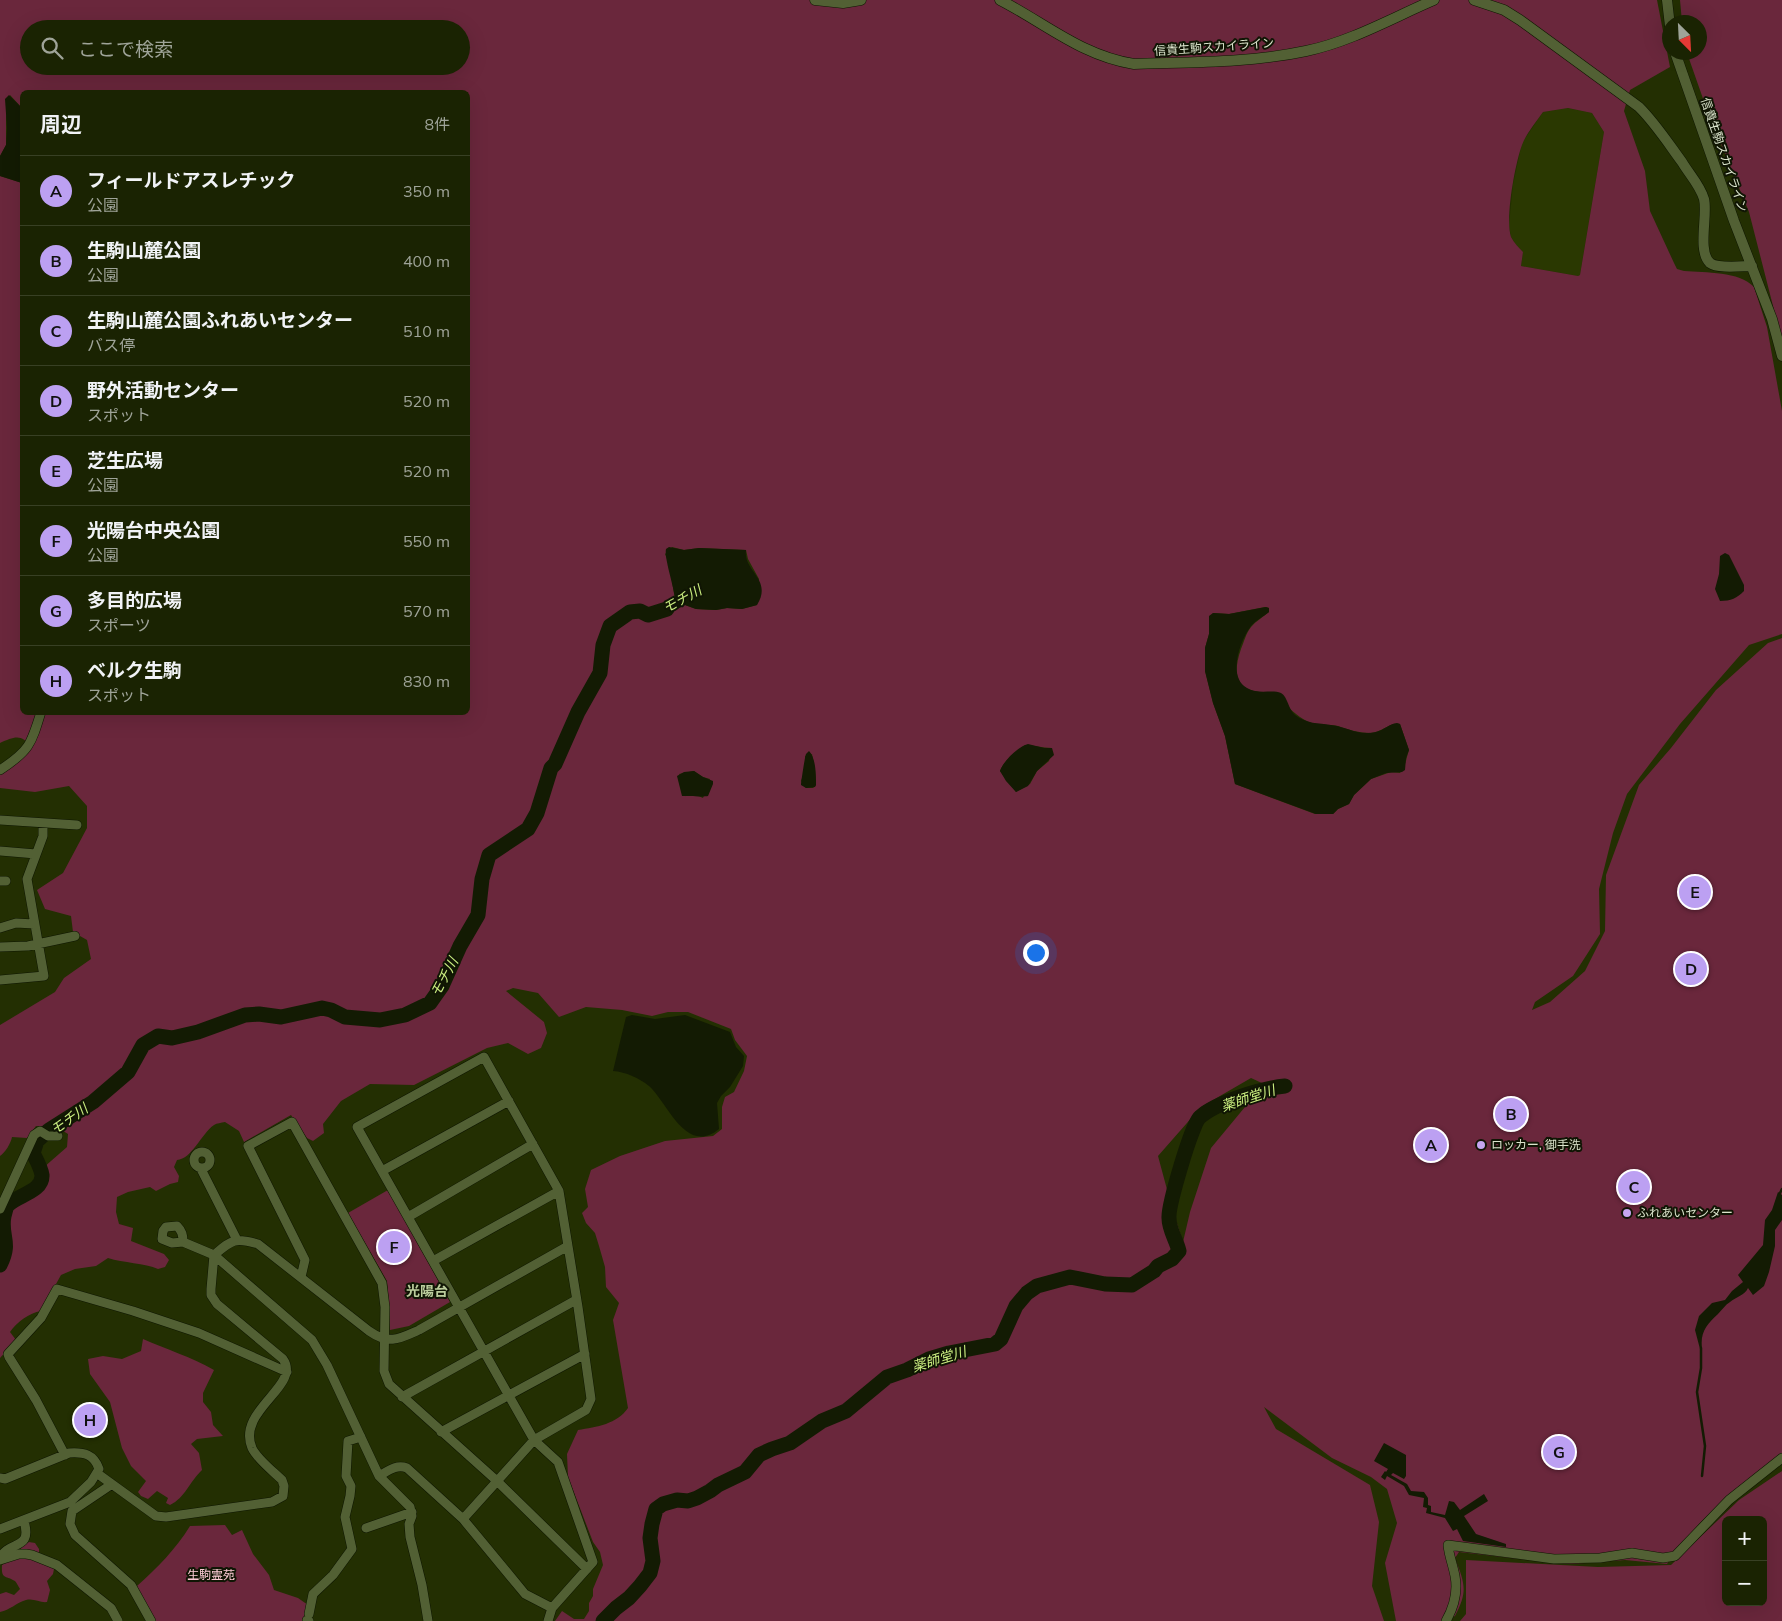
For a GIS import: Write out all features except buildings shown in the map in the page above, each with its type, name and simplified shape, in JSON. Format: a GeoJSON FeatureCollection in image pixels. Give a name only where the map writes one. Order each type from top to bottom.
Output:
{"type":"FeatureCollection","features":[{"type":"Feature","properties":{"kind":"street"},"geometry":{"type":"LineString","coordinates":[[815,0],[843,3],[861,0]]}},
{"type":"Feature","properties":{"kind":"street","name":"信貴生駒スカイライン"},"geometry":{"type":"LineString","coordinates":[[1000,0],[1089,51],[1118,61],[1134,64],[1256,59],[1306,51],[1331,44],[1434,0]]}},
{"type":"Feature","properties":{"kind":"street"},"geometry":{"type":"LineString","coordinates":[[1474,0],[1504,10],[1520,20],[1640,107],[1652,120],[1698,186],[1704,199],[1704,247],[1710,263],[1716,266],[1752,266]]}},
{"type":"Feature","properties":{"kind":"street"},"geometry":{"type":"LineString","coordinates":[[1667,0],[1669,15]]}},
{"type":"Feature","properties":{"kind":"street","name":"信貴生駒スカイライン"},"geometry":{"type":"LineString","coordinates":[[1678,60],[1734,221],[1772,319],[1782,356]]}},
{"type":"Feature","properties":{"kind":"street"},"geometry":{"type":"LineString","coordinates":[[0,770],[17,759],[27,749],[40,715]]}},
{"type":"Feature","properties":{"kind":"street"},"geometry":{"type":"LineString","coordinates":[[0,820],[77,825]]}},
{"type":"Feature","properties":{"kind":"street"},"geometry":{"type":"LineString","coordinates":[[0,980],[43,977],[27,879],[43,836],[43,824]]}},
{"type":"Feature","properties":{"kind":"street"},"geometry":{"type":"LineString","coordinates":[[0,851],[36,854]]}},
{"type":"Feature","properties":{"kind":"street"},"geometry":{"type":"LineString","coordinates":[[0,928],[16,923],[34,924]]}},
{"type":"Feature","properties":{"kind":"street"},"geometry":{"type":"LineString","coordinates":[[0,948],[38,944],[75,936]]}},
{"type":"Feature","properties":{"kind":"street"},"geometry":{"type":"LineString","coordinates":[[463,1519],[534,1440],[586,1410],[590,1399],[585,1354],[559,1191],[484,1057],[357,1127],[534,1440],[558,1462],[593,1562],[552,1608],[548,1621]]}},
{"type":"Feature","properties":{"kind":"street"},"geometry":{"type":"LineString","coordinates":[[382,1171],[510,1101]]}},
{"type":"Feature","properties":{"kind":"street"},"geometry":{"type":"LineString","coordinates":[[301,1277],[305,1260],[248,1146],[292,1122],[382,1283],[385,1307],[384,1371],[389,1384],[497,1481],[587,1569]]}},
{"type":"Feature","properties":{"kind":"street"},"geometry":{"type":"LineString","coordinates":[[0,1209],[34,1135],[40,1132],[48,1136],[58,1136]]}},
{"type":"Feature","properties":{"kind":"street"},"geometry":{"type":"LineString","coordinates":[[408,1217],[533,1144]]}},
{"type":"Feature","properties":{"kind":"street"},"geometry":{"type":"LineString","coordinates":[[201,1169],[237,1240]]}},
{"type":"Feature","properties":{"kind":"street"},"geometry":{"type":"LineString","coordinates":[[433,1261],[559,1191]]}},
{"type":"Feature","properties":{"kind":"street"},"geometry":{"type":"LineString","coordinates":[[214,1255],[237,1240],[258,1244],[369,1331],[385,1340],[405,1336],[568,1246]]}},
{"type":"Feature","properties":{"kind":"street"},"geometry":{"type":"LineString","coordinates":[[183,1242],[214,1255],[312,1340],[327,1365],[379,1476],[410,1507],[412,1512],[409,1524],[410,1537],[422,1585],[428,1621]]}},
{"type":"Feature","properties":{"kind":"street"},"geometry":{"type":"LineString","coordinates":[[98,1474],[156,1516],[166,1518],[272,1502],[282,1496],[284,1486],[282,1480],[254,1452],[250,1436],[256,1415],[263,1404],[282,1386],[287,1372],[287,1365],[283,1359],[245,1328],[214,1299],[211,1289],[214,1255]]}},
{"type":"Feature","properties":{"kind":"street"},"geometry":{"type":"LineString","coordinates":[[65,1455],[50,1424],[8,1354],[41,1318],[57,1289],[133,1311],[198,1333],[287,1372]]}},
{"type":"Feature","properties":{"kind":"street"},"geometry":{"type":"LineString","coordinates":[[402,1397],[576,1300]]}},
{"type":"Feature","properties":{"kind":"street"},"geometry":{"type":"LineString","coordinates":[[441,1432],[585,1354]]}},
{"type":"Feature","properties":{"kind":"street"},"geometry":{"type":"LineString","coordinates":[[308,1619],[313,1594],[333,1575],[352,1549],[345,1517],[351,1486],[346,1476],[348,1441],[361,1436]]}},
{"type":"Feature","properties":{"kind":"street"},"geometry":{"type":"LineString","coordinates":[[0,1478],[4,1479],[65,1455],[80,1453],[90,1455],[98,1464],[99,1470],[98,1474],[70,1502],[0,1529]]}},
{"type":"Feature","properties":{"kind":"street"},"geometry":{"type":"LineString","coordinates":[[1446,1621],[1453,1609],[1456,1594],[1455,1576],[1448,1554],[1448,1545],[1554,1559],[1600,1558],[1632,1554],[1663,1558],[1675,1556],[1729,1500],[1782,1458]]}},
{"type":"Feature","properties":{"kind":"street"},"geometry":{"type":"LineString","coordinates":[[379,1476],[393,1467],[401,1466],[406,1468],[463,1519],[525,1594],[552,1608]]}},
{"type":"Feature","properties":{"kind":"street"},"geometry":{"type":"LineString","coordinates":[[112,1484],[72,1511],[70,1524],[75,1535],[132,1585],[149,1620]]}},
{"type":"Feature","properties":{"kind":"street"},"geometry":{"type":"LineString","coordinates":[[366,1528],[412,1512]]}},
{"type":"Feature","properties":{"kind":"street"},"geometry":{"type":"LineString","coordinates":[[0,1560],[5,1551],[26,1539],[27,1532],[24,1521]]}},
{"type":"Feature","properties":{"kind":"street"},"geometry":{"type":"LineString","coordinates":[[0,1560],[19,1554],[32,1554],[57,1565],[111,1608],[118,1621]]}},
{"type":"Feature","properties":{"kind":"shaded area"},"geometry":{"type":"Polygon","coordinates":[[[1568,108],[1592,113],[1604,132],[1580,275],[1578,276],[1521,266],[1523,252],[1511,237],[1509,225],[1513,184],[1522,143],[1543,112],[1568,108]]]}},
{"type":"Feature","properties":{"kind":"green space"},"geometry":{"type":"Polygon","coordinates":[[[0,0],[1657,0],[1662,26],[1662,60],[1669,60],[1670,67],[1630,90],[1624,111],[1645,171],[1650,211],[1677,269],[1731,275],[1748,282],[1754,287],[1767,327],[1782,411],[1782,634],[1749,645],[1680,724],[1627,794],[1613,833],[1599,889],[1600,934],[1573,976],[1535,1002],[1532,1010],[1550,1002],[1585,971],[1605,931],[1606,875],[1639,785],[1671,748],[1716,690],[1768,643],[1782,638],[1782,1454],[1735,1491],[1705,1518],[1691,1532],[1667,1564],[1625,1560],[1571,1564],[1459,1552],[1455,1558],[1464,1587],[1462,1600],[1455,1616],[1443,1621],[1396,1621],[1385,1563],[1397,1523],[1387,1489],[1371,1477],[1332,1458],[1264,1407],[1276,1429],[1370,1485],[1379,1522],[1372,1586],[1384,1621],[555,1621],[562,1611],[574,1619],[584,1619],[589,1611],[593,1589],[603,1565],[600,1552],[593,1542],[568,1477],[567,1454],[578,1430],[599,1426],[612,1421],[628,1408],[613,1320],[619,1303],[606,1287],[605,1267],[595,1233],[586,1223],[582,1213],[588,1207],[585,1189],[591,1170],[620,1156],[665,1141],[713,1136],[722,1129],[722,1107],[725,1097],[734,1092],[744,1071],[747,1056],[735,1040],[731,1029],[688,1012],[668,1012],[652,1016],[622,1010],[586,1007],[559,1017],[538,993],[513,988],[506,991],[544,1022],[547,1033],[541,1048],[528,1054],[508,1043],[487,1048],[414,1085],[370,1084],[341,1101],[323,1124],[324,1133],[313,1141],[307,1138],[291,1115],[244,1142],[239,1131],[225,1122],[214,1125],[192,1151],[182,1159],[177,1160],[174,1167],[179,1176],[178,1182],[156,1191],[150,1187],[128,1192],[117,1197],[116,1212],[119,1224],[133,1228],[131,1241],[164,1254],[169,1260],[165,1267],[158,1269],[147,1265],[108,1258],[96,1266],[75,1269],[61,1275],[41,1311],[24,1318],[10,1332],[16,1340],[0,1358],[0,1272],[10,1251],[8,1213],[15,1203],[29,1198],[45,1185],[43,1168],[67,1147],[68,1134],[60,1129],[36,1126],[27,1138],[12,1137],[8,1148],[0,1156],[0,1025],[55,992],[64,978],[91,959],[87,940],[73,932],[71,916],[45,909],[37,890],[63,873],[87,828],[87,806],[69,786],[35,792],[0,788],[0,772],[31,748],[21,738],[9,739],[0,743],[0,176],[20,182],[20,715],[470,715],[470,90],[20,90],[20,106],[10,95],[6,117],[6,145],[0,156],[0,0]],[[1568,108],[1543,112],[1524,141],[1516,165],[1510,205],[1509,229],[1511,237],[1523,252],[1521,266],[1578,276],[1580,275],[1604,132],[1592,113],[1568,108]],[[672,547],[665,554],[669,564],[675,599],[649,614],[650,617],[671,612],[685,605],[696,609],[716,610],[727,608],[742,609],[757,605],[759,579],[748,559],[746,550],[699,548],[684,550],[672,547]],[[1265,607],[1229,614],[1213,613],[1209,623],[1209,634],[1205,648],[1205,671],[1213,703],[1225,736],[1235,784],[1315,814],[1333,814],[1338,809],[1349,804],[1354,795],[1371,779],[1391,772],[1400,773],[1405,765],[1409,750],[1400,724],[1393,724],[1371,733],[1354,731],[1335,725],[1315,724],[1302,719],[1273,692],[1253,690],[1240,683],[1237,669],[1241,649],[1249,629],[1269,612],[1269,608],[1265,607]],[[1025,745],[1007,760],[1000,771],[1016,792],[1030,784],[1037,771],[1049,761],[1052,748],[1025,745]],[[812,754],[805,756],[805,770],[801,781],[806,788],[813,788],[816,785],[812,754]],[[694,771],[679,774],[688,795],[696,795],[703,798],[710,779],[694,771]],[[1251,1078],[1201,1107],[1158,1156],[1183,1242],[1190,1212],[1211,1148],[1264,1084],[1251,1078]]]}},
{"type":"Feature","properties":{"kind":"green space"},"geometry":{"type":"Polygon","coordinates":[[[1680,0],[1782,0],[1782,341],[1749,212],[1707,110],[1689,60],[1707,60],[1707,15],[1681,15],[1680,0]]]}},
{"type":"Feature","properties":{"kind":"green space"},"geometry":{"type":"Polygon","coordinates":[[[388,1190],[450,1302],[409,1326],[390,1330],[387,1281],[348,1213],[388,1190]]]}},
{"type":"Feature","properties":{"kind":"green space"},"geometry":{"type":"Polygon","coordinates":[[[143,1339],[214,1370],[203,1393],[203,1402],[211,1412],[213,1425],[223,1436],[197,1439],[191,1444],[199,1453],[202,1470],[184,1494],[170,1505],[166,1503],[168,1498],[157,1491],[148,1499],[141,1496],[138,1492],[146,1481],[131,1466],[122,1448],[110,1402],[90,1374],[88,1359],[103,1356],[122,1359],[141,1351],[143,1339]]]}},
{"type":"Feature","properties":{"kind":"green space"},"geometry":{"type":"Polygon","coordinates":[[[1782,1471],[1782,1621],[1460,1621],[1466,1614],[1466,1560],[1598,1567],[1671,1565],[1722,1516],[1722,1606],[1767,1606],[1767,1516],[1722,1516],[1739,1500],[1782,1471]]]}},
{"type":"Feature","properties":{"kind":"green space","name":"生駒霊苑"},"geometry":{"type":"Polygon","coordinates":[[[225,1525],[232,1535],[242,1530],[253,1554],[269,1575],[274,1590],[298,1598],[308,1605],[305,1621],[155,1621],[137,1586],[166,1558],[190,1526],[225,1525]]]}},
{"type":"Feature","properties":{"kind":"green space"},"geometry":{"type":"Polygon","coordinates":[[[29,1542],[35,1543],[39,1549],[39,1554],[54,1569],[53,1574],[47,1581],[50,1590],[47,1602],[26,1600],[0,1612],[0,1594],[6,1592],[14,1595],[20,1589],[15,1581],[3,1575],[2,1565],[13,1559],[23,1546],[29,1542]]]}},
{"type":"Feature","properties":{"kind":"water"},"geometry":{"type":"Polygon","coordinates":[[[9,95],[20,106],[20,182],[0,176],[0,156],[6,145],[5,99],[9,95]]]}},
{"type":"Feature","properties":{"kind":"water"},"geometry":{"type":"Polygon","coordinates":[[[669,547],[684,550],[699,548],[746,550],[746,558],[762,589],[757,605],[742,609],[727,608],[716,610],[696,609],[685,605],[671,612],[650,618],[649,614],[675,599],[666,553],[666,549],[669,547]]]}},
{"type":"Feature","properties":{"kind":"water"},"geometry":{"type":"Polygon","coordinates":[[[1725,553],[1729,555],[1744,585],[1744,591],[1733,599],[1720,601],[1715,589],[1719,574],[1720,556],[1725,553]]]}},
{"type":"Feature","properties":{"kind":"water"},"geometry":{"type":"Polygon","coordinates":[[[1269,608],[1269,612],[1251,626],[1243,640],[1237,658],[1238,676],[1241,683],[1252,690],[1281,693],[1295,715],[1308,722],[1337,726],[1363,733],[1376,732],[1397,723],[1400,724],[1409,750],[1405,770],[1402,772],[1386,773],[1371,779],[1354,795],[1349,804],[1338,809],[1333,814],[1316,814],[1235,784],[1225,736],[1213,703],[1205,671],[1205,648],[1209,634],[1209,616],[1213,613],[1229,614],[1269,608]]]}},
{"type":"Feature","properties":{"kind":"water"},"geometry":{"type":"Polygon","coordinates":[[[1028,744],[1052,748],[1054,755],[1037,771],[1028,786],[1016,792],[1000,771],[1012,754],[1028,744]]]}},
{"type":"Feature","properties":{"kind":"water"},"geometry":{"type":"Polygon","coordinates":[[[809,751],[814,762],[816,785],[815,787],[806,788],[801,785],[805,756],[809,751]]]}},
{"type":"Feature","properties":{"kind":"water"},"geometry":{"type":"Polygon","coordinates":[[[694,771],[713,781],[708,796],[682,796],[677,776],[684,772],[694,771]]]}},
{"type":"Feature","properties":{"kind":"water"},"geometry":{"type":"Polygon","coordinates":[[[632,1015],[655,1019],[685,1015],[730,1032],[736,1047],[744,1056],[743,1066],[717,1103],[719,1129],[707,1136],[697,1136],[687,1132],[649,1086],[632,1076],[613,1071],[626,1017],[632,1015]]]}},
{"type":"Feature","properties":{"kind":"water"},"geometry":{"type":"Polygon","coordinates":[[[1778,1192],[1782,1195],[1782,1220],[1775,1230],[1775,1246],[1764,1286],[1753,1295],[1748,1288],[1743,1294],[1725,1306],[1705,1329],[1702,1337],[1702,1348],[1700,1349],[1695,1330],[1699,1316],[1712,1303],[1725,1300],[1743,1282],[1738,1275],[1763,1245],[1765,1220],[1772,1210],[1778,1192]]]}},
{"type":"Feature","properties":{"kind":"water"},"geometry":{"type":"Polygon","coordinates":[[[1384,1443],[1406,1455],[1406,1476],[1404,1479],[1393,1473],[1391,1475],[1407,1484],[1411,1491],[1424,1492],[1428,1498],[1428,1505],[1431,1506],[1431,1512],[1445,1515],[1449,1501],[1454,1502],[1460,1510],[1484,1494],[1488,1501],[1464,1516],[1476,1534],[1506,1544],[1506,1547],[1463,1541],[1457,1529],[1453,1531],[1445,1518],[1426,1513],[1427,1508],[1423,1507],[1424,1498],[1409,1495],[1404,1486],[1387,1476],[1385,1480],[1381,1477],[1388,1469],[1374,1461],[1384,1443]]]}},
{"type":"Feature","properties":{"kind":"waterway","name":"モチ川"},"geometry":{"type":"LineString","coordinates":[[0,1265],[5,1250],[3,1223],[7,1207],[34,1189],[41,1181],[42,1175],[33,1153],[37,1141],[49,1130],[93,1102],[128,1072],[143,1045],[158,1036],[172,1038],[198,1032],[245,1015],[259,1014],[281,1017],[322,1008],[345,1017],[380,1020],[405,1015],[430,1003],[442,986],[460,946],[478,915],[482,879],[489,855],[528,829],[537,813],[551,768],[555,764],[578,712],[600,673],[603,645],[610,626],[630,612],[640,611],[648,615],[667,609]]}},
{"type":"Feature","properties":{"kind":"waterway","name":"薬師堂川"},"geometry":{"type":"LineString","coordinates":[[603,1621],[629,1598],[650,1573],[653,1561],[650,1538],[652,1524],[656,1509],[663,1504],[677,1500],[688,1501],[697,1498],[745,1472],[759,1455],[790,1443],[822,1421],[846,1411],[887,1377],[929,1359],[995,1344],[1001,1339],[1016,1306],[1027,1293],[1037,1286],[1070,1277],[1105,1284],[1132,1285],[1154,1271],[1158,1266],[1172,1259],[1179,1251],[1170,1227],[1169,1218],[1172,1198],[1196,1123],[1208,1111],[1229,1101],[1253,1093],[1285,1086]]}},
{"type":"Feature","properties":{"kind":"waterway"},"geometry":{"type":"LineString","coordinates":[[1780,1193],[1782,1189]]}},
{"type":"Feature","properties":{"kind":"waterway"},"geometry":{"type":"LineString","coordinates":[[1701,1348],[1701,1368],[1697,1392],[1705,1446],[1702,1476]]}},
{"type":"Feature","properties":{"kind":"place","name":"芝生広場"},"geometry":{"type":"Point","coordinates":[1695,892]}},
{"type":"Feature","properties":{"kind":"place","name":"野外活動センター"},"geometry":{"type":"Point","coordinates":[1691,969]}},
{"type":"Feature","properties":{"kind":"place","name":"生駒山麓公園"},"geometry":{"type":"Point","coordinates":[1511,1114]}},
{"type":"Feature","properties":{"kind":"place","name":"フィールドアスレチック"},"geometry":{"type":"Point","coordinates":[1431,1145]}},
{"type":"Feature","properties":{"kind":"place","name":"ロッカー, 御手洗"},"geometry":{"type":"Point","coordinates":[1481,1145]}},
{"type":"Feature","properties":{"kind":"place","name":"生駒山麓公園ふれあいセンター"},"geometry":{"type":"Point","coordinates":[1634,1187]}},
{"type":"Feature","properties":{"kind":"place","name":"ふれあいセンター"},"geometry":{"type":"Point","coordinates":[1627,1213]}},
{"type":"Feature","properties":{"kind":"place","name":"光陽台中央公園"},"geometry":{"type":"Point","coordinates":[394,1247]}},
{"type":"Feature","properties":{"kind":"place","name":"ベルク生駒"},"geometry":{"type":"Point","coordinates":[90,1420]}},
{"type":"Feature","properties":{"kind":"place","name":"多目的広場"},"geometry":{"type":"Point","coordinates":[1559,1452]}},
{"type":"Feature","properties":{"kind":"district","name":"光陽台"},"geometry":{"type":"Point","coordinates":[427,1291]}}]}
